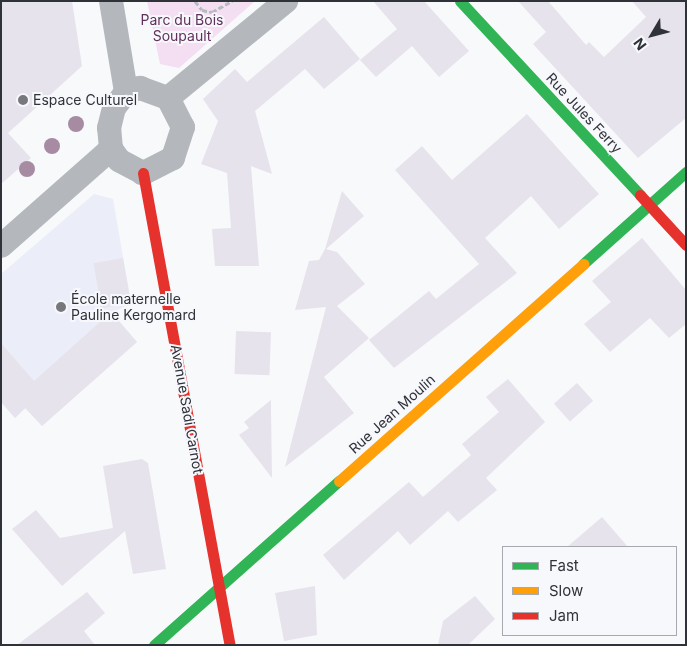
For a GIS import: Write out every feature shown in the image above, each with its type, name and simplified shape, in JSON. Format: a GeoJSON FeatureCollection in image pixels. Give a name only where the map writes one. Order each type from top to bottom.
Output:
{"type":"FeatureCollection","features":[{"type":"Feature","properties":{"kind":"street"},"geometry":{"type":"LineString","coordinates":[[110,1],[126,92]]}},
{"type":"Feature","properties":{"kind":"street"},"geometry":{"type":"LineString","coordinates":[[168,98],[286,1]]}},
{"type":"Feature","properties":{"kind":"street","name":"Rue Jules Ferry"},"geometry":{"type":"LineString","coordinates":[[460,1],[686,245]]}},
{"type":"Feature","properties":{"kind":"street"},"geometry":{"type":"LineString","coordinates":[[140,88],[168,98],[179,111],[181,144],[173,158],[143,173],[119,160],[111,149],[114,108],[126,92],[140,88]]}},
{"type":"Feature","properties":{"kind":"street"},"geometry":{"type":"LineString","coordinates":[[1,246],[111,149]]}},
{"type":"Feature","properties":{"kind":"street","name":"Rue Jean Moulin"},"geometry":{"type":"LineString","coordinates":[[154,645],[686,172]]}},
{"type":"Feature","properties":{"kind":"street","name":"Avenue Sadi Carnot"},"geometry":{"type":"LineString","coordinates":[[143,173],[221,586],[230,645]]}},
{"type":"Feature","properties":{"kind":"path"},"geometry":{"type":"LineString","coordinates":[[195,1],[202,10],[212,12],[232,1]]}},
{"type":"Feature","properties":{"kind":"shaded area","name":"École maternelle Pauline Kergomard"},"geometry":{"type":"Polygon","coordinates":[[[94,194],[113,199],[131,303],[112,313],[137,342],[42,426],[26,408],[15,418],[1,402],[1,274],[94,194]]]}},
{"type":"Feature","properties":{"kind":"green space","name":"Parc du Bois Soupault"},"geometry":{"type":"Polygon","coordinates":[[[147,1],[255,1],[179,68],[160,64],[147,1]]]}},
{"type":"Feature","properties":{"kind":"building","name":"Espace Culturel"},"geometry":{"type":"Polygon","coordinates":[[[1,1],[72,1],[82,66],[8,133],[31,158],[1,184],[1,1]]]}},
{"type":"Feature","properties":{"kind":"building"},"geometry":{"type":"Polygon","coordinates":[[[373,1],[424,1],[469,51],[439,77],[412,46],[376,77],[360,60],[397,29],[373,1]]]}},
{"type":"Feature","properties":{"kind":"building"},"geometry":{"type":"Polygon","coordinates":[[[518,1],[548,1],[586,45],[589,42],[604,57],[646,17],[632,1],[686,1],[686,118],[638,158],[533,44],[546,32],[518,1]]]}},
{"type":"Feature","properties":{"kind":"building"},"geometry":{"type":"Polygon","coordinates":[[[324,17],[360,59],[324,89],[305,69],[255,111],[272,174],[251,166],[259,266],[215,266],[212,229],[231,228],[227,173],[201,164],[218,121],[203,99],[235,69],[247,82],[324,17]]]}},
{"type":"Feature","properties":{"kind":"building"},"geometry":{"type":"Polygon","coordinates":[[[527,114],[599,194],[559,229],[531,196],[485,238],[517,273],[394,368],[369,340],[429,291],[436,299],[479,264],[395,170],[422,146],[452,180],[527,114]]]}},
{"type":"Feature","properties":{"kind":"building"},"geometry":{"type":"Polygon","coordinates":[[[342,191],[364,216],[326,249],[337,252],[365,284],[337,306],[369,338],[324,377],[354,413],[285,467],[326,307],[295,310],[309,261],[319,260],[325,249],[342,191]]]}},
{"type":"Feature","properties":{"kind":"building"},"geometry":{"type":"Polygon","coordinates":[[[642,238],[686,290],[686,324],[669,338],[650,318],[610,352],[584,324],[611,302],[592,281],[642,238]]]}},
{"type":"Feature","properties":{"kind":"building"},"geometry":{"type":"Polygon","coordinates":[[[123,258],[131,303],[101,309],[93,263],[123,258]]]}},
{"type":"Feature","properties":{"kind":"building"},"geometry":{"type":"Polygon","coordinates":[[[111,312],[137,342],[42,426],[25,408],[15,418],[1,402],[1,343],[34,381],[111,312]]]}},
{"type":"Feature","properties":{"kind":"building"},"geometry":{"type":"Polygon","coordinates":[[[236,331],[271,332],[269,375],[234,374],[236,331]]]}},
{"type":"Feature","properties":{"kind":"building"},"geometry":{"type":"Polygon","coordinates":[[[508,379],[545,422],[486,478],[497,490],[458,522],[448,511],[410,545],[398,531],[344,580],[323,555],[409,482],[423,497],[471,455],[462,444],[499,412],[486,397],[508,379]]]}},
{"type":"Feature","properties":{"kind":"building"},"geometry":{"type":"Polygon","coordinates":[[[577,383],[593,401],[570,422],[554,404],[577,383]]]}},
{"type":"Feature","properties":{"kind":"building"},"geometry":{"type":"Polygon","coordinates":[[[271,400],[272,478],[239,435],[249,428],[244,422],[271,400]]]}},
{"type":"Feature","properties":{"kind":"building"},"geometry":{"type":"Polygon","coordinates":[[[142,459],[148,463],[166,569],[133,574],[125,531],[62,586],[12,529],[36,510],[60,538],[113,528],[103,466],[142,459]]]}},
{"type":"Feature","properties":{"kind":"building"},"geometry":{"type":"Polygon","coordinates":[[[602,517],[627,546],[568,546],[602,517]]]}},
{"type":"Feature","properties":{"kind":"building"},"geometry":{"type":"Polygon","coordinates":[[[315,586],[317,635],[284,641],[275,593],[315,586]]]}},
{"type":"Feature","properties":{"kind":"building"},"geometry":{"type":"Polygon","coordinates":[[[87,592],[105,613],[84,631],[95,645],[17,645],[87,592]]]}},
{"type":"Feature","properties":{"kind":"building"},"geometry":{"type":"Polygon","coordinates":[[[475,596],[495,619],[468,645],[438,645],[443,621],[475,596]]]}},
{"type":"Feature","properties":{"kind":"traffic: fast"},"geometry":{"type":"LineString","coordinates":[[460,1],[640,195]]}},
{"type":"Feature","properties":{"kind":"traffic: fast"},"geometry":{"type":"LineString","coordinates":[[583,264],[686,172]]}},
{"type":"Feature","properties":{"kind":"traffic: fast"},"geometry":{"type":"LineString","coordinates":[[154,645],[339,481]]}},
{"type":"Feature","properties":{"kind":"traffic: slow"},"geometry":{"type":"LineString","coordinates":[[339,481],[583,264]]}},
{"type":"Feature","properties":{"kind":"traffic: jam"},"geometry":{"type":"LineString","coordinates":[[143,173],[230,645]]}},
{"type":"Feature","properties":{"kind":"traffic: jam"},"geometry":{"type":"LineString","coordinates":[[640,195],[686,245]]}},
{"type":"Feature","properties":{"kind":"place","name":"Espace Culturel"},"geometry":{"type":"Point","coordinates":[23,100]}},
{"type":"Feature","properties":{"kind":"place","name":"École maternelle Pauline Kergomard"},"geometry":{"type":"Point","coordinates":[61,307]}}]}
